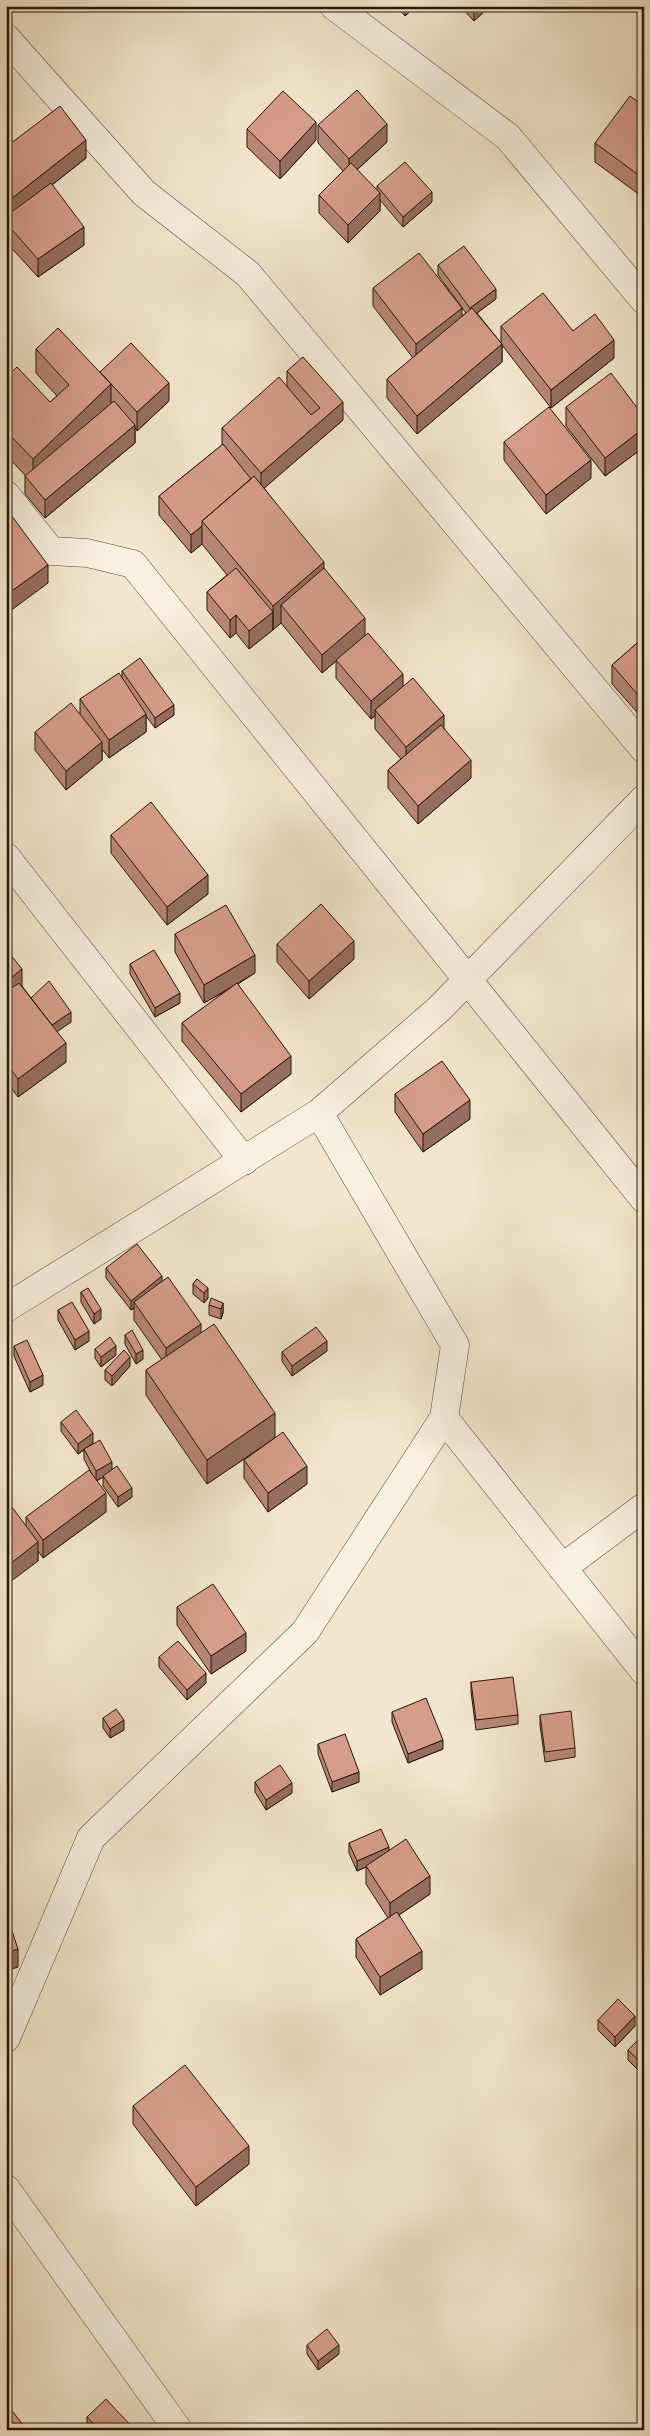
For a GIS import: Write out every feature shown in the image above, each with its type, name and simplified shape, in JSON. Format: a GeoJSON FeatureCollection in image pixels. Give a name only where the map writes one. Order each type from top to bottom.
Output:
{"type":"FeatureCollection","features":[{"type":"Feature","properties":{"kind":"street"},"geometry":{"type":"LineString","coordinates":[[334,6],[508,138],[644,300]]}},
{"type":"Feature","properties":{"kind":"street"},"geometry":{"type":"LineString","coordinates":[[6,38],[144,192],[248,274],[644,749]]}},
{"type":"Feature","properties":{"kind":"street"},"geometry":{"type":"LineString","coordinates":[[6,495],[51,551],[87,553],[133,564],[644,1199]]}},
{"type":"Feature","properties":{"kind":"street"},"geometry":{"type":"LineString","coordinates":[[9,1301],[244,1161],[318,1113],[439,1009],[644,799]]}},
{"type":"Feature","properties":{"kind":"street"},"geometry":{"type":"LineString","coordinates":[[6,857],[244,1161]]}},
{"type":"Feature","properties":{"kind":"street"},"geometry":{"type":"LineString","coordinates":[[6,2038],[91,1838],[305,1632],[444,1418],[456,1346],[318,1113]]}},
{"type":"Feature","properties":{"kind":"street"},"geometry":{"type":"LineString","coordinates":[[444,1418],[644,1671]]}},
{"type":"Feature","properties":{"kind":"street"},"geometry":{"type":"LineString","coordinates":[[562,1568],[644,1507]]}},
{"type":"Feature","properties":{"kind":"street"},"geometry":{"type":"LineString","coordinates":[[6,2189],[178,2430]]}},
{"type":"Feature","properties":{"kind":"building"},"geometry":{"type":"Polygon","coordinates":[[[357,90],[387,124],[349,159],[318,125],[357,90]]]}},
{"type":"Feature","properties":{"kind":"building"},"geometry":{"type":"Polygon","coordinates":[[[283,91],[316,122],[280,161],[247,129],[283,91]]]}},
{"type":"Feature","properties":{"kind":"building"},"geometry":{"type":"Polygon","coordinates":[[[630,96],[644,106],[644,179],[595,143],[630,96]]]}},
{"type":"Feature","properties":{"kind":"building"},"geometry":{"type":"Polygon","coordinates":[[[60,106],[86,140],[6,203],[6,147],[60,106]]]}},
{"type":"Feature","properties":{"kind":"building"},"geometry":{"type":"Polygon","coordinates":[[[405,162],[432,192],[403,217],[377,186],[405,162]]]}},
{"type":"Feature","properties":{"kind":"building"},"geometry":{"type":"Polygon","coordinates":[[[351,163],[380,193],[348,225],[319,195],[351,163]]]}},
{"type":"Feature","properties":{"kind":"building"},"geometry":{"type":"Polygon","coordinates":[[[51,183],[84,227],[38,259],[6,223],[6,216],[51,183]]]}},
{"type":"Feature","properties":{"kind":"building"},"geometry":{"type":"Polygon","coordinates":[[[464,246],[496,289],[470,308],[438,265],[464,246]]]}},
{"type":"Feature","properties":{"kind":"building"},"geometry":{"type":"Polygon","coordinates":[[[419,253],[462,308],[416,344],[373,288],[419,253]]]}},
{"type":"Feature","properties":{"kind":"building"},"geometry":{"type":"Polygon","coordinates":[[[543,293],[573,331],[595,314],[614,340],[551,390],[501,326],[543,293]]]}},
{"type":"Feature","properties":{"kind":"building"},"geometry":{"type":"Polygon","coordinates":[[[472,308],[502,344],[417,416],[387,379],[472,308]]]}},
{"type":"Feature","properties":{"kind":"building"},"geometry":{"type":"Polygon","coordinates":[[[58,328],[111,384],[33,459],[6,431],[6,377],[17,367],[50,402],[69,385],[36,349],[58,328]]]}},
{"type":"Feature","properties":{"kind":"building"},"geometry":{"type":"Polygon","coordinates":[[[131,343],[169,383],[137,412],[100,372],[131,343]]]}},
{"type":"Feature","properties":{"kind":"building"},"geometry":{"type":"Polygon","coordinates":[[[303,357],[343,402],[261,473],[222,428],[279,377],[311,415],[320,408],[287,371],[303,357]]]}},
{"type":"Feature","properties":{"kind":"building"},"geometry":{"type":"Polygon","coordinates":[[[611,373],[644,417],[644,428],[605,458],[566,407],[611,373]]]}},
{"type":"Feature","properties":{"kind":"building"},"geometry":{"type":"Polygon","coordinates":[[[114,401],[135,425],[45,500],[25,476],[114,401]]]}},
{"type":"Feature","properties":{"kind":"building"},"geometry":{"type":"Polygon","coordinates":[[[549,407],[591,460],[546,495],[504,442],[549,407]]]}},
{"type":"Feature","properties":{"kind":"building"},"geometry":{"type":"Polygon","coordinates":[[[223,444],[251,479],[202,521],[202,526],[191,535],[159,496],[223,444]]]}},
{"type":"Feature","properties":{"kind":"building"},"geometry":{"type":"Polygon","coordinates":[[[254,476],[324,562],[273,606],[202,521],[254,476]]]}},
{"type":"Feature","properties":{"kind":"building"},"geometry":{"type":"Polygon","coordinates":[[[6,508],[48,565],[6,595],[6,508]]]}},
{"type":"Feature","properties":{"kind":"building"},"geometry":{"type":"Polygon","coordinates":[[[236,568],[273,612],[249,631],[236,615],[230,620],[207,592],[236,568]]]}},
{"type":"Feature","properties":{"kind":"building"},"geometry":{"type":"Polygon","coordinates":[[[324,568],[365,618],[322,655],[281,605],[324,568]]]}},
{"type":"Feature","properties":{"kind":"building"},"geometry":{"type":"Polygon","coordinates":[[[368,633],[403,674],[371,701],[336,660],[368,633]]]}},
{"type":"Feature","properties":{"kind":"building"},"geometry":{"type":"Polygon","coordinates":[[[644,637],[644,702],[612,665],[644,637]]]}},
{"type":"Feature","properties":{"kind":"building"},"geometry":{"type":"Polygon","coordinates":[[[140,658],[174,705],[155,718],[122,671],[140,658]]]}},
{"type":"Feature","properties":{"kind":"building"},"geometry":{"type":"Polygon","coordinates":[[[119,673],[146,714],[109,740],[80,699],[119,673]]]}},
{"type":"Feature","properties":{"kind":"building"},"geometry":{"type":"Polygon","coordinates":[[[413,678],[444,715],[406,747],[375,710],[413,678]]]}},
{"type":"Feature","properties":{"kind":"building"},"geometry":{"type":"Polygon","coordinates":[[[71,703],[102,742],[66,771],[35,732],[71,703]]]}},
{"type":"Feature","properties":{"kind":"building"},"geometry":{"type":"Polygon","coordinates":[[[441,725],[471,760],[418,806],[388,770],[441,725]]]}},
{"type":"Feature","properties":{"kind":"building"},"geometry":{"type":"Polygon","coordinates":[[[151,802],[208,875],[167,907],[111,835],[151,802]]]}},
{"type":"Feature","properties":{"kind":"building"},"geometry":{"type":"Polygon","coordinates":[[[321,904],[354,941],[309,981],[277,944],[321,904]]]}},
{"type":"Feature","properties":{"kind":"building"},"geometry":{"type":"Polygon","coordinates":[[[226,905],[255,955],[204,985],[175,934],[226,905]]]}},
{"type":"Feature","properties":{"kind":"building"},"geometry":{"type":"Polygon","coordinates":[[[6,949],[22,969],[6,982],[6,949]]]}},
{"type":"Feature","properties":{"kind":"building"},"geometry":{"type":"Polygon","coordinates":[[[154,950],[180,993],[155,1008],[130,964],[154,950]]]}},
{"type":"Feature","properties":{"kind":"building"},"geometry":{"type":"Polygon","coordinates":[[[49,981],[71,1012],[52,1025],[31,998],[49,981]]]}},
{"type":"Feature","properties":{"kind":"building"},"geometry":{"type":"Polygon","coordinates":[[[19,983],[66,1043],[18,1079],[6,1062],[6,992],[19,983]]]}},
{"type":"Feature","properties":{"kind":"building"},"geometry":{"type":"Polygon","coordinates":[[[237,983],[291,1056],[241,1094],[182,1023],[237,983]]]}},
{"type":"Feature","properties":{"kind":"building"},"geometry":{"type":"Polygon","coordinates":[[[442,1061],[470,1100],[423,1134],[395,1094],[442,1061]]]}},
{"type":"Feature","properties":{"kind":"building"},"geometry":{"type":"Polygon","coordinates":[[[137,1244],[162,1276],[131,1301],[106,1268],[137,1244]]]}},
{"type":"Feature","properties":{"kind":"building"},"geometry":{"type":"Polygon","coordinates":[[[168,1277],[201,1324],[166,1348],[134,1302],[168,1277]]]}},
{"type":"Feature","properties":{"kind":"building"},"geometry":{"type":"Polygon","coordinates":[[[197,1279],[208,1288],[204,1293],[193,1284],[197,1279]]]}},
{"type":"Feature","properties":{"kind":"building"},"geometry":{"type":"Polygon","coordinates":[[[88,1288],[101,1309],[94,1314],[81,1292],[88,1288]]]}},
{"type":"Feature","properties":{"kind":"building"},"geometry":{"type":"Polygon","coordinates":[[[211,1298],[223,1303],[221,1309],[209,1305],[211,1298]]]}},
{"type":"Feature","properties":{"kind":"building"},"geometry":{"type":"Polygon","coordinates":[[[72,1302],[89,1331],[75,1340],[58,1310],[72,1302]]]}},
{"type":"Feature","properties":{"kind":"building"},"geometry":{"type":"Polygon","coordinates":[[[214,1324],[275,1413],[207,1460],[146,1370],[214,1324]]]}},
{"type":"Feature","properties":{"kind":"building"},"geometry":{"type":"Polygon","coordinates":[[[316,1327],[327,1341],[292,1366],[282,1352],[316,1327]]]}},
{"type":"Feature","properties":{"kind":"building"},"geometry":{"type":"Polygon","coordinates":[[[132,1330],[143,1350],[136,1354],[125,1335],[132,1330]]]}},
{"type":"Feature","properties":{"kind":"building"},"geometry":{"type":"Polygon","coordinates":[[[110,1337],[116,1346],[101,1357],[95,1349],[110,1337]]]}},
{"type":"Feature","properties":{"kind":"building"},"geometry":{"type":"Polygon","coordinates":[[[27,1340],[43,1375],[30,1382],[14,1346],[27,1340]]]}},
{"type":"Feature","properties":{"kind":"building"},"geometry":{"type":"Polygon","coordinates":[[[124,1350],[130,1357],[112,1376],[105,1370],[124,1350]]]}},
{"type":"Feature","properties":{"kind":"building"},"geometry":{"type":"Polygon","coordinates":[[[76,1410],[93,1433],[78,1444],[61,1422],[76,1410]]]}},
{"type":"Feature","properties":{"kind":"building"},"geometry":{"type":"Polygon","coordinates":[[[283,1432],[307,1466],[268,1493],[244,1460],[283,1432]]]}},
{"type":"Feature","properties":{"kind":"building"},"geometry":{"type":"Polygon","coordinates":[[[100,1440],[112,1462],[96,1471],[84,1449],[100,1440]]]}},
{"type":"Feature","properties":{"kind":"building"},"geometry":{"type":"Polygon","coordinates":[[[117,1466],[132,1488],[118,1497],[103,1476],[117,1466]]]}},
{"type":"Feature","properties":{"kind":"building"},"geometry":{"type":"Polygon","coordinates":[[[89,1470],[106,1493],[43,1540],[26,1517],[89,1470]]]}},
{"type":"Feature","properties":{"kind":"building"},"geometry":{"type":"Polygon","coordinates":[[[6,1499],[38,1542],[6,1567],[6,1499]]]}},
{"type":"Feature","properties":{"kind":"building"},"geometry":{"type":"Polygon","coordinates":[[[213,1584],[246,1633],[211,1656],[177,1607],[213,1584]]]}},
{"type":"Feature","properties":{"kind":"building"},"geometry":{"type":"Polygon","coordinates":[[[178,1641],[206,1673],[187,1690],[159,1657],[178,1641]]]}},
{"type":"Feature","properties":{"kind":"building"},"geometry":{"type":"Polygon","coordinates":[[[513,1677],[518,1715],[476,1720],[471,1682],[513,1677]]]}},
{"type":"Feature","properties":{"kind":"building"},"geometry":{"type":"Polygon","coordinates":[[[426,1698],[443,1740],[408,1754],[392,1712],[426,1698]]]}},
{"type":"Feature","properties":{"kind":"building"},"geometry":{"type":"Polygon","coordinates":[[[116,1709],[124,1720],[110,1729],[103,1718],[116,1709]]]}},
{"type":"Feature","properties":{"kind":"building"},"geometry":{"type":"Polygon","coordinates":[[[571,1711],[575,1748],[545,1752],[540,1715],[571,1711]]]}},
{"type":"Feature","properties":{"kind":"building"},"geometry":{"type":"Polygon","coordinates":[[[345,1734],[359,1772],[332,1782],[318,1744],[345,1734]]]}},
{"type":"Feature","properties":{"kind":"building"},"geometry":{"type":"Polygon","coordinates":[[[280,1765],[292,1783],[266,1800],[255,1782],[280,1765]]]}},
{"type":"Feature","properties":{"kind":"building"},"geometry":{"type":"Polygon","coordinates":[[[381,1829],[389,1847],[357,1861],[349,1843],[381,1829]]]}},
{"type":"Feature","properties":{"kind":"building"},"geometry":{"type":"Polygon","coordinates":[[[406,1839],[430,1876],[390,1903],[366,1866],[406,1839]]]}},
{"type":"Feature","properties":{"kind":"building"},"geometry":{"type":"Polygon","coordinates":[[[397,1912],[422,1951],[380,1977],[356,1939],[397,1912]]]}},
{"type":"Feature","properties":{"kind":"building"},"geometry":{"type":"Polygon","coordinates":[[[6,1913],[18,1949],[6,1953],[6,1913]]]}},
{"type":"Feature","properties":{"kind":"building"},"geometry":{"type":"Polygon","coordinates":[[[618,1999],[635,2016],[615,2037],[598,2020],[618,1999]]]}},
{"type":"Feature","properties":{"kind":"building"},"geometry":{"type":"Polygon","coordinates":[[[644,2034],[644,2063],[642,2064],[628,2050],[644,2034]]]}},
{"type":"Feature","properties":{"kind":"building"},"geometry":{"type":"Polygon","coordinates":[[[185,2065],[249,2146],[196,2187],[133,2106],[185,2065]]]}},
{"type":"Feature","properties":{"kind":"building"},"geometry":{"type":"Polygon","coordinates":[[[327,2329],[339,2345],[318,2361],[307,2345],[327,2329]]]}},
{"type":"Feature","properties":{"kind":"building"},"geometry":{"type":"Polygon","coordinates":[[[106,2399],[133,2428],[131,2430],[99,2430],[87,2417],[106,2399]]]}},
{"type":"Feature","properties":{"kind":"building"},"geometry":{"type":"Polygon","coordinates":[[[6,2403],[27,2430],[6,2430],[6,2403]]]}}]}
